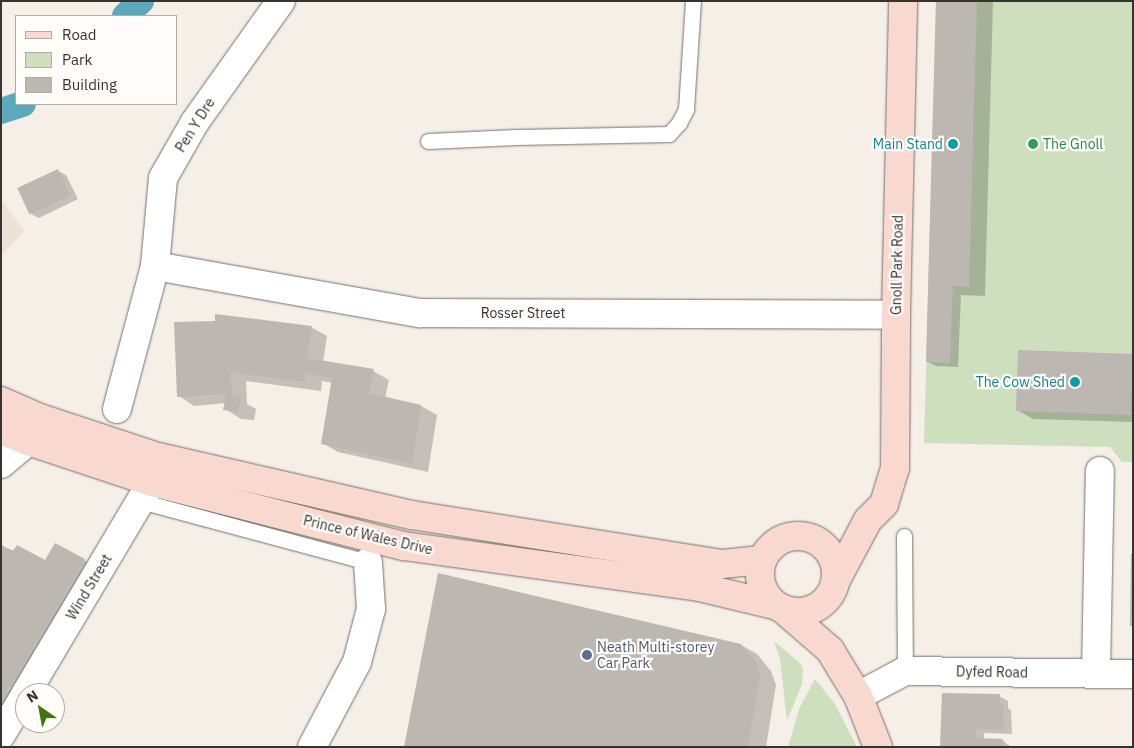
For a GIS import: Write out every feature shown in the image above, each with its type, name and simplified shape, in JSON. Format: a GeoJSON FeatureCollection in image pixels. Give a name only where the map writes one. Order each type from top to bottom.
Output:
{"type":"FeatureCollection","features":[{"type":"Feature","properties":{"kind":"main road","name":"Gnoll Park Road"},"geometry":{"type":"LineString","coordinates":[[830,650],[832,589],[868,520],[884,504],[895,468],[896,315],[903,1]]}},
{"type":"Feature","properties":{"kind":"main road"},"geometry":{"type":"LineString","coordinates":[[1,401],[40,418],[158,457],[412,514],[722,564],[762,560]]}},
{"type":"Feature","properties":{"kind":"main road","name":"Prince of Wales Drive"},"geometry":{"type":"LineString","coordinates":[[1,430],[146,492],[363,535],[404,546],[699,587],[780,608]]}},
{"type":"Feature","properties":{"kind":"main road","name":"Gnoll Park Road"},"geometry":{"type":"LineString","coordinates":[[814,540],[868,520]]}},
{"type":"Feature","properties":{"kind":"main road"},"geometry":{"type":"LineString","coordinates":[[780,608],[798,613],[810,611],[821,605],[832,589],[836,570],[832,557],[825,547],[814,540],[802,536],[778,541],[769,549],[762,560],[759,572],[760,584],[765,596],[830,650],[858,696],[878,747]]}},
{"type":"Feature","properties":{"kind":"street","name":"Pen Y Dre"},"geometry":{"type":"LineString","coordinates":[[117,410],[155,266],[163,178],[195,122],[281,1]]}},
{"type":"Feature","properties":{"kind":"street","name":"Rosser Street"},"geometry":{"type":"LineString","coordinates":[[155,266],[420,313],[896,315]]}},
{"type":"Feature","properties":{"kind":"street"},"geometry":{"type":"LineString","coordinates":[[1,464],[28,441]]}},
{"type":"Feature","properties":{"kind":"street"},"geometry":{"type":"LineString","coordinates":[[1096,673],[1100,471]]}},
{"type":"Feature","properties":{"kind":"street","name":"Wind Street"},"geometry":{"type":"LineString","coordinates":[[33,683],[146,492]]}},
{"type":"Feature","properties":{"kind":"street"},"geometry":{"type":"LineString","coordinates":[[312,747],[357,662],[371,609],[368,562]]}},
{"type":"Feature","properties":{"kind":"street","name":"Dyfed Road"},"geometry":{"type":"LineString","coordinates":[[858,696],[905,671],[1133,674]]}},
{"type":"Feature","properties":{"kind":"street","name":"Wind Street"},"geometry":{"type":"LineString","coordinates":[[1,735],[15,712]]}},
{"type":"Feature","properties":{"kind":"lane"},"geometry":{"type":"LineString","coordinates":[[428,141],[669,134],[679,123],[686,108],[693,1]]}},
{"type":"Feature","properties":{"kind":"lane"},"geometry":{"type":"LineString","coordinates":[[146,492],[368,562],[404,546]]}},
{"type":"Feature","properties":{"kind":"lane"},"geometry":{"type":"LineString","coordinates":[[363,535],[368,562]]}},
{"type":"Feature","properties":{"kind":"lane"},"geometry":{"type":"LineString","coordinates":[[904,536],[905,671]]}},
{"type":"Feature","properties":{"kind":"shaded area"},"geometry":{"type":"Polygon","coordinates":[[[1,199],[24,231],[1,256],[1,199]]]}},
{"type":"Feature","properties":{"kind":"green space","name":"The Gnoll"},"geometry":{"type":"Polygon","coordinates":[[[936,1],[1133,1],[1133,462],[1122,462],[1110,447],[924,443],[936,1]]]}},
{"type":"Feature","properties":{"kind":"green space"},"geometry":{"type":"Polygon","coordinates":[[[774,641],[801,664],[803,670],[802,684],[787,721],[780,659],[774,641]]]}},
{"type":"Feature","properties":{"kind":"green space"},"geometry":{"type":"Polygon","coordinates":[[[815,679],[835,704],[857,747],[788,747],[799,709],[815,679]]]}},
{"type":"Feature","properties":{"kind":"building","name":"Main Stand"},"geometry":{"type":"Polygon","coordinates":[[[936,1],[977,1],[969,287],[953,286],[950,363],[926,362],[936,1]]]}},
{"type":"Feature","properties":{"kind":"building"},"geometry":{"type":"Polygon","coordinates":[[[58,169],[70,195],[29,214],[17,188],[58,169]]]}},
{"type":"Feature","properties":{"kind":"building"},"geometry":{"type":"Polygon","coordinates":[[[215,314],[312,326],[307,358],[374,369],[369,393],[421,405],[412,464],[321,444],[332,378],[306,373],[305,382],[230,372],[232,396],[241,398],[238,412],[223,410],[226,396],[220,394],[177,397],[174,322],[215,321],[215,314]]]}},
{"type":"Feature","properties":{"kind":"building","name":"The Cow Shed"},"geometry":{"type":"Polygon","coordinates":[[[1018,350],[1133,354],[1131,415],[1016,411],[1018,350]]]}},
{"type":"Feature","properties":{"kind":"building"},"geometry":{"type":"Polygon","coordinates":[[[55,543],[85,559],[1,701],[1,545],[13,551],[17,545],[45,560],[55,543]]]}},
{"type":"Feature","properties":{"kind":"building"},"geometry":{"type":"Polygon","coordinates":[[[1131,554],[1133,554],[1133,626],[1130,626],[1131,554]]]}},
{"type":"Feature","properties":{"kind":"building","name":"Neath Multi-storey Car Park"},"geometry":{"type":"Polygon","coordinates":[[[438,573],[741,644],[755,660],[760,675],[748,747],[404,747],[438,573]]]}},
{"type":"Feature","properties":{"kind":"building"},"geometry":{"type":"Polygon","coordinates":[[[942,693],[1000,694],[999,704],[1003,704],[1004,730],[976,729],[976,738],[1003,739],[1002,747],[940,747],[942,693]]]}},
{"type":"Feature","properties":{"kind":"waterway"},"geometry":{"type":"LineString","coordinates":[[126,15],[141,1]]}},
{"type":"Feature","properties":{"kind":"waterway"},"geometry":{"type":"LineString","coordinates":[[1,111],[20,105]]}},
{"type":"Feature","properties":{"kind":"place","name":"Main Stand"},"geometry":{"type":"Point","coordinates":[953,144]}},
{"type":"Feature","properties":{"kind":"place","name":"The Gnoll"},"geometry":{"type":"Point","coordinates":[1033,144]}},
{"type":"Feature","properties":{"kind":"place","name":"The Cow Shed"},"geometry":{"type":"Point","coordinates":[1075,382]}},
{"type":"Feature","properties":{"kind":"place","name":"Neath Multi-storey Car Park"},"geometry":{"type":"Point","coordinates":[587,655]}}]}
